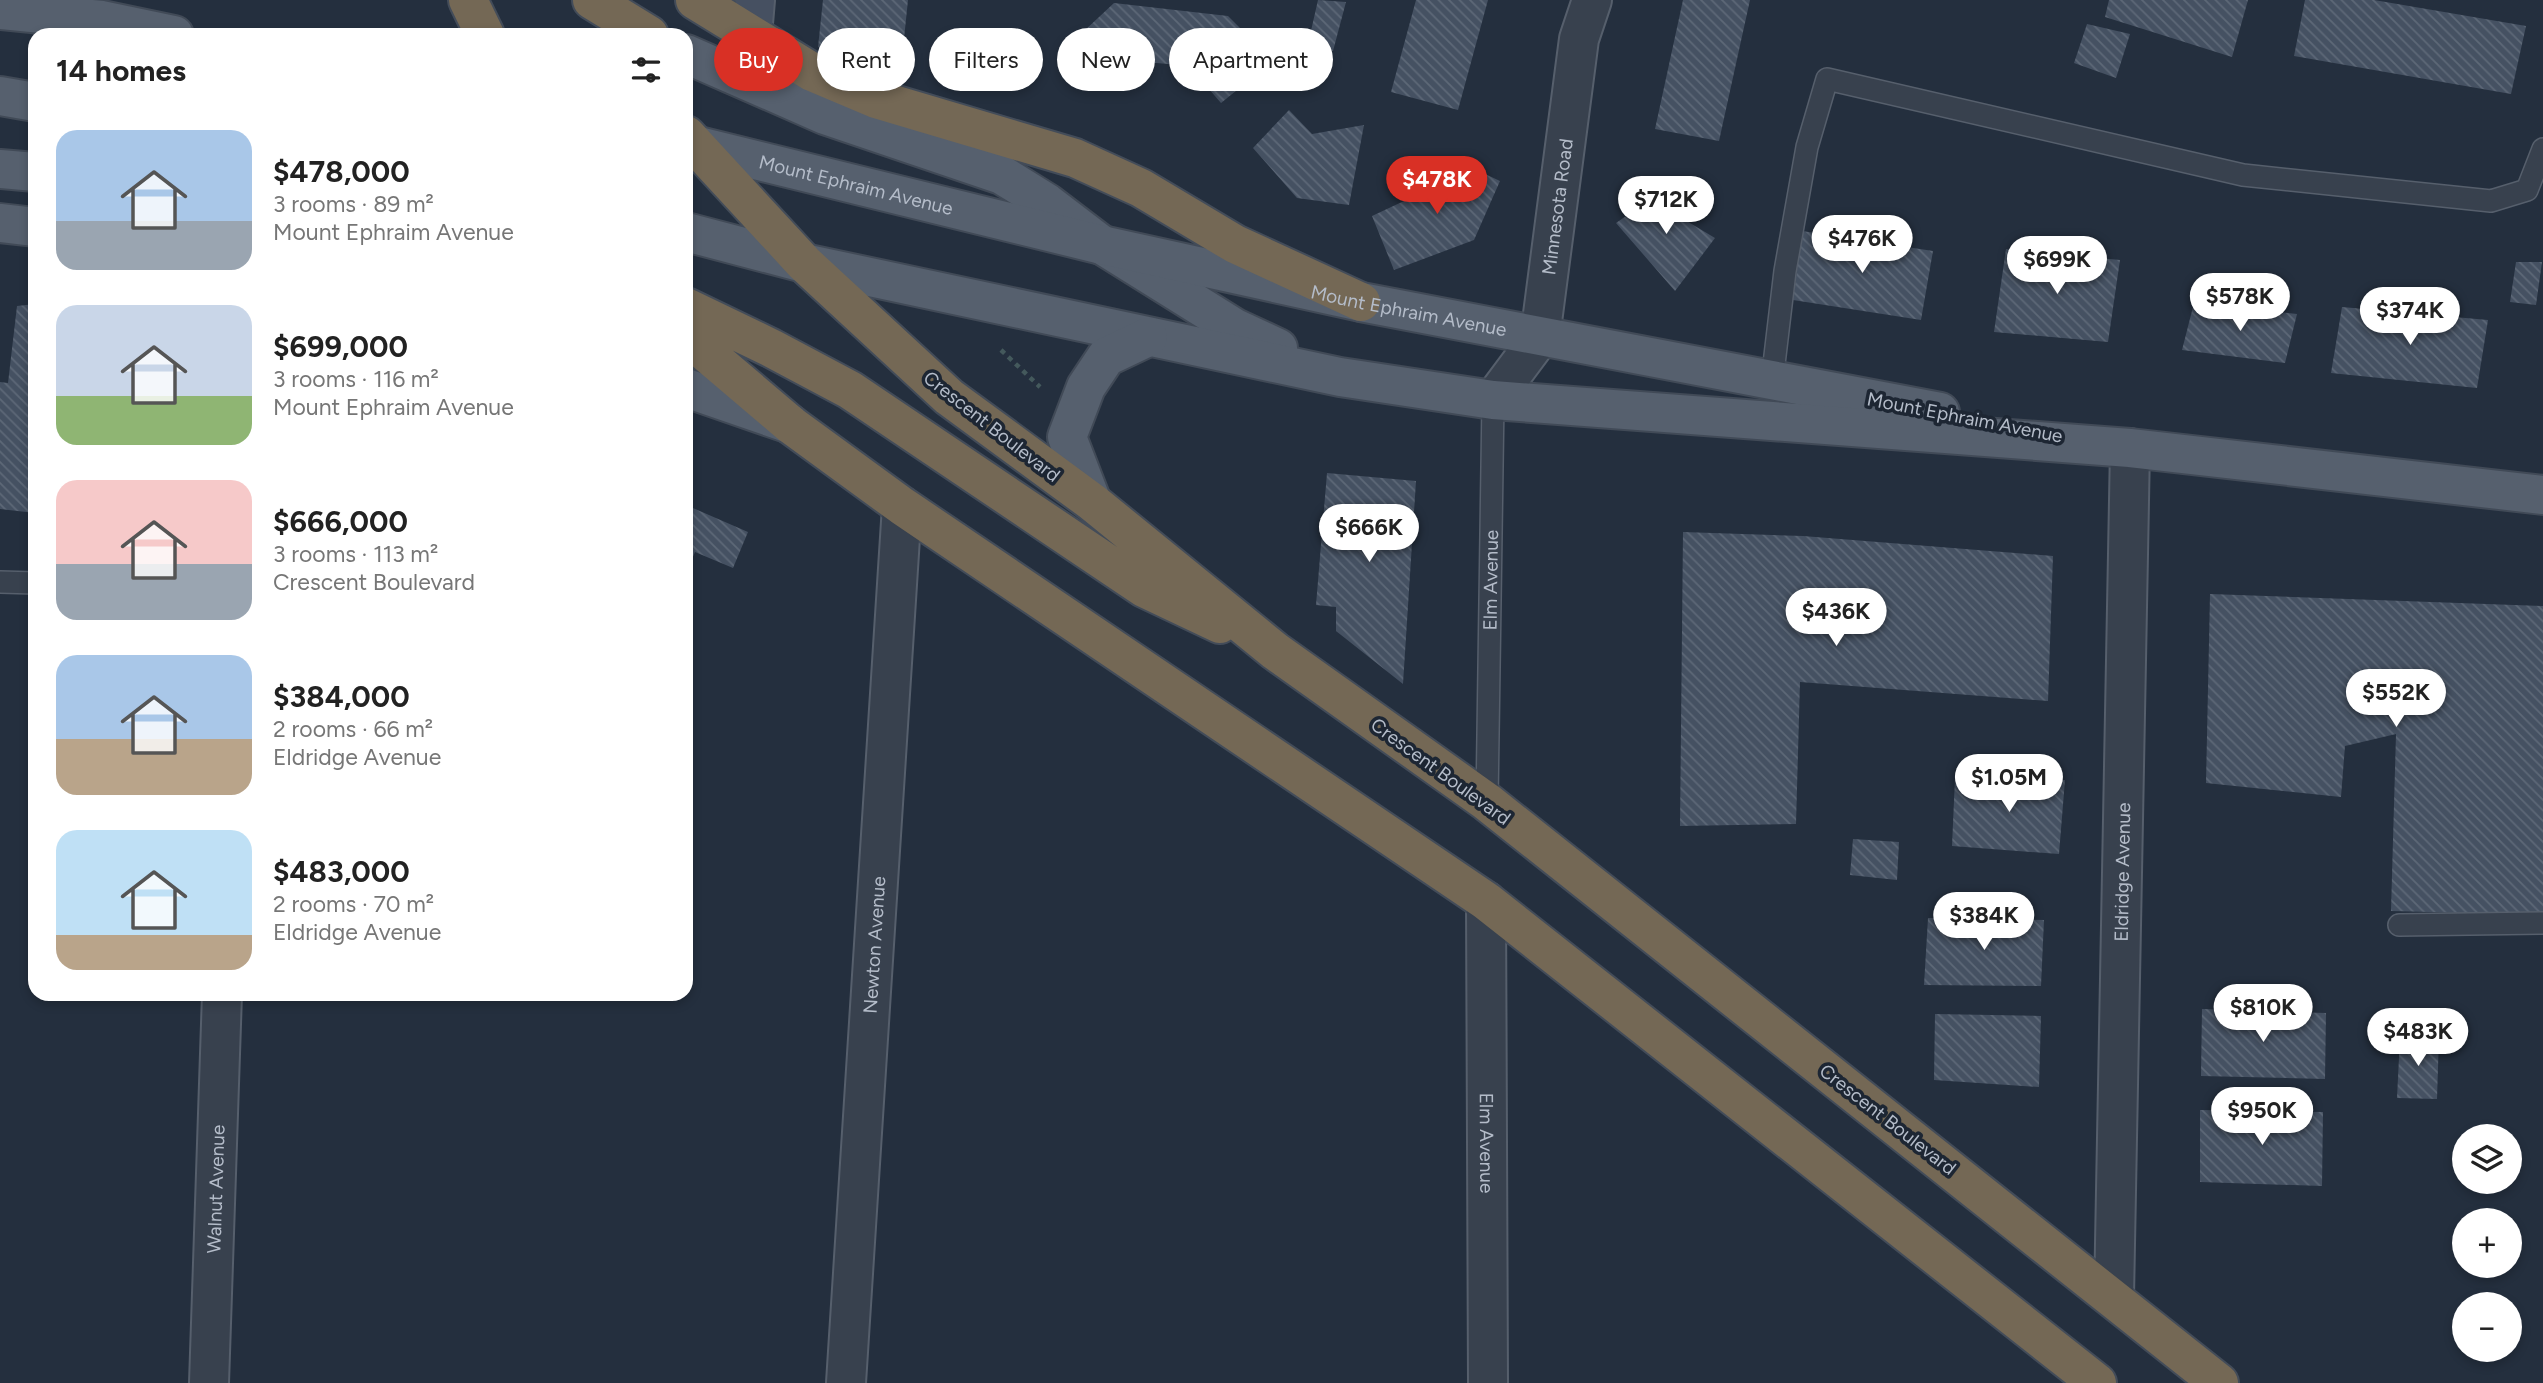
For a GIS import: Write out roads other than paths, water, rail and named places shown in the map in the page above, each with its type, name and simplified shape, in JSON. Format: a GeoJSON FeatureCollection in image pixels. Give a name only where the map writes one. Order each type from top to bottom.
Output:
{"type":"FeatureCollection","features":[{"type":"Feature","properties":{"kind":"highway"},"geometry":{"type":"LineString","coordinates":[[468,0],[482,28]]}},
{"type":"Feature","properties":{"kind":"highway"},"geometry":{"type":"LineString","coordinates":[[695,0],[753,18],[812,72],[876,99],[1075,158],[1142,188],[1235,244],[1361,302]]}},
{"type":"Feature","properties":{"kind":"highway"},"geometry":{"type":"LineString","coordinates":[[602,10],[636,28]]}},
{"type":"Feature","properties":{"kind":"highway","name":"Crescent Boulevard"},"geometry":{"type":"LineString","coordinates":[[693,146],[804,263],[949,397],[1092,502],[1275,651],[1487,802],[2219,1383]]}},
{"type":"Feature","properties":{"kind":"highway"},"geometry":{"type":"LineString","coordinates":[[693,310],[850,390],[1144,588],[1275,651]]}},
{"type":"Feature","properties":{"kind":"highway"},"geometry":{"type":"LineString","coordinates":[[693,339],[791,425],[902,506],[1486,901],[2096,1383]]}},
{"type":"Feature","properties":{"kind":"main road"},"geometry":{"type":"LineString","coordinates":[[0,10],[102,20],[140,28]]}},
{"type":"Feature","properties":{"kind":"main road"},"geometry":{"type":"LineString","coordinates":[[693,49],[711,50],[753,18]]}},
{"type":"Feature","properties":{"kind":"main road"},"geometry":{"type":"LineString","coordinates":[[753,18],[754,59],[769,80],[825,115]]}},
{"type":"Feature","properties":{"kind":"main road"},"geometry":{"type":"LineString","coordinates":[[693,57],[825,115],[1002,175],[1047,203],[1102,245],[1235,328],[1340,377]]}},
{"type":"Feature","properties":{"kind":"main road"},"geometry":{"type":"LineString","coordinates":[[0,96],[28,101]]}},
{"type":"Feature","properties":{"kind":"main road","name":"Mount Ephraim Avenue"},"geometry":{"type":"LineString","coordinates":[[693,142],[1102,245],[1361,302],[2130,448]]}},
{"type":"Feature","properties":{"kind":"main road"},"geometry":{"type":"LineString","coordinates":[[0,169],[28,171]]}},
{"type":"Feature","properties":{"kind":"main road"},"geometry":{"type":"LineString","coordinates":[[0,223],[28,226]]}},
{"type":"Feature","properties":{"kind":"main road","name":"Mount Ephraim Avenue"},"geometry":{"type":"LineString","coordinates":[[693,234],[804,263],[1340,377],[1493,400],[2130,448],[2543,495]]}},
{"type":"Feature","properties":{"kind":"main road"},"geometry":{"type":"LineString","coordinates":[[1092,502],[1067,437],[1086,387],[1106,356],[1148,337]]}},
{"type":"Feature","properties":{"kind":"main road"},"geometry":{"type":"LineString","coordinates":[[693,390],[791,425]]}},
{"type":"Feature","properties":{"kind":"street","name":"Minnesota Road"},"geometry":{"type":"LineString","coordinates":[[1493,400],[1540,337],[1579,39],[1592,0]]}},
{"type":"Feature","properties":{"kind":"street","name":"Eldridge Avenue"},"geometry":{"type":"LineString","coordinates":[[2114,1297],[2130,448]]}},
{"type":"Feature","properties":{"kind":"street","name":"Newton Avenue"},"geometry":{"type":"LineString","coordinates":[[846,1383],[902,506]]}},
{"type":"Feature","properties":{"kind":"street","name":"Elm Avenue"},"geometry":{"type":"LineString","coordinates":[[1486,901],[1488,1383]]}},
{"type":"Feature","properties":{"kind":"street","name":"Walnut Avenue"},"geometry":{"type":"LineString","coordinates":[[209,1383],[222,1001]]}},
{"type":"Feature","properties":{"kind":"lane"},"geometry":{"type":"LineString","coordinates":[[1772,381],[1785,271],[1807,148],[1827,79],[2243,175],[2491,201],[2527,190],[2543,149]]}},
{"type":"Feature","properties":{"kind":"lane","name":"Elm Avenue"},"geometry":{"type":"LineString","coordinates":[[1487,802],[1493,400]]}},
{"type":"Feature","properties":{"kind":"lane"},"geometry":{"type":"LineString","coordinates":[[0,582],[28,583]]}},
{"type":"Feature","properties":{"kind":"lane"},"geometry":{"type":"LineString","coordinates":[[2399,925],[2543,923]]}}]}
